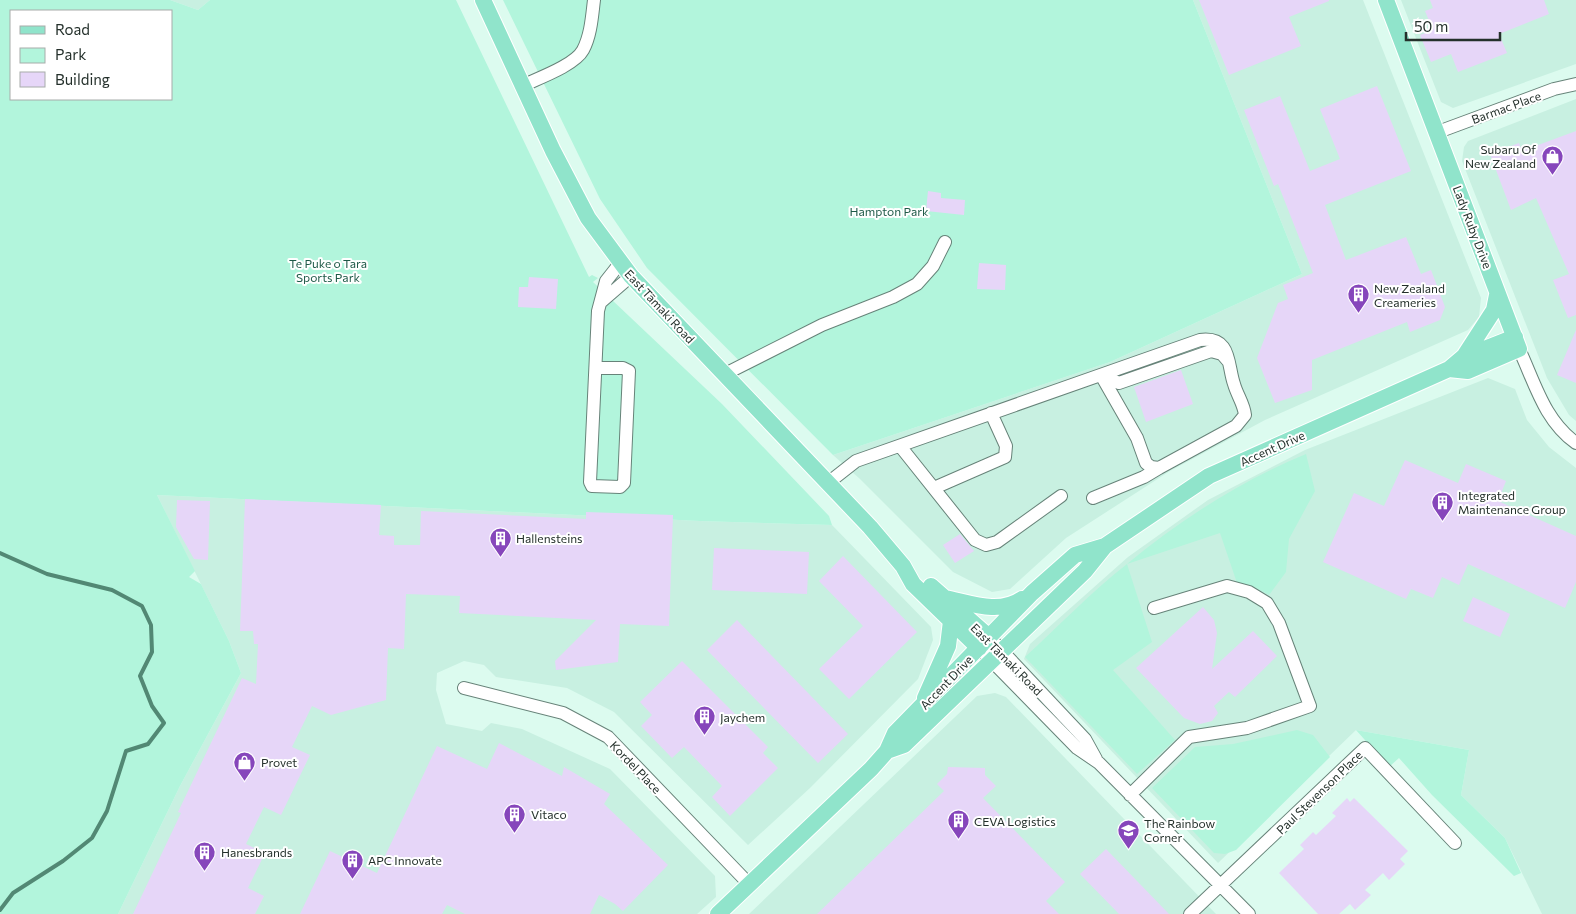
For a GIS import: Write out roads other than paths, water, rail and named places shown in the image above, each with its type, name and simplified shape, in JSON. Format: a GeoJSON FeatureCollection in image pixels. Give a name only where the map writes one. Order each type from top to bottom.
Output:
{"type":"FeatureCollection","features":[{"type":"Feature","properties":{"kind":"main road","name":"East Tāmaki Road"},"geometry":{"type":"LineString","coordinates":[[484,0],[553,151],[588,218],[631,276],[870,527],[903,566],[913,584],[951,621],[984,643]]}},
{"type":"Feature","properties":{"kind":"main road","name":"Lady Ruby Drive"},"geometry":{"type":"LineString","coordinates":[[1386,0],[1438,132],[1497,295],[1517,343]]}},
{"type":"Feature","properties":{"kind":"main road"},"geometry":{"type":"LineString","coordinates":[[1462,358],[1494,310],[1497,295]]}},
{"type":"Feature","properties":{"kind":"main road","name":"Accent Drive"},"geometry":{"type":"LineString","coordinates":[[718,914],[871,769],[887,751],[895,733],[1032,593],[1075,555],[1105,546],[1210,476],[1449,369],[1462,358],[1517,343]]}},
{"type":"Feature","properties":{"kind":"main road","name":"Accent Drive"},"geometry":{"type":"LineString","coordinates":[[1449,369],[1468,371],[1517,343]]}},
{"type":"Feature","properties":{"kind":"main road","name":"Accent Drive"},"geometry":{"type":"LineString","coordinates":[[887,751],[904,745],[1085,571],[1105,546]]}},
{"type":"Feature","properties":{"kind":"main road","name":"East Tāmaki Road"},"geometry":{"type":"LineString","coordinates":[[903,566],[922,577],[943,597],[984,643]]}},
{"type":"Feature","properties":{"kind":"main road"},"geometry":{"type":"LineString","coordinates":[[943,597],[997,609],[1013,605],[1032,593]]}},
{"type":"Feature","properties":{"kind":"main road"},"geometry":{"type":"LineString","coordinates":[[920,709],[948,646],[951,621]]}},
{"type":"Feature","properties":{"kind":"street"},"geometry":{"type":"LineString","coordinates":[[524,85],[574,60],[583,50],[592,20],[594,0]]}},
{"type":"Feature","properties":{"kind":"street","name":"Barmac Place"},"geometry":{"type":"LineString","coordinates":[[1438,132],[1554,89],[1576,84]]}},
{"type":"Feature","properties":{"kind":"street"},"geometry":{"type":"LineString","coordinates":[[725,374],[822,325],[893,297],[917,284],[933,266],[945,242]]}},
{"type":"Feature","properties":{"kind":"street"},"geometry":{"type":"LineString","coordinates":[[596,368],[623,368],[629,371],[624,483],[620,488],[592,486],[590,484],[598,311],[601,293],[606,281],[621,262]]}},
{"type":"Feature","properties":{"kind":"street"},"geometry":{"type":"LineString","coordinates":[[601,302],[631,276]]}},
{"type":"Feature","properties":{"kind":"street"},"geometry":{"type":"LineString","coordinates":[[828,483],[856,461],[1206,339],[1221,344],[1227,354],[1233,382],[1244,407],[1243,419],[1236,426],[1144,477],[1093,498]]}},
{"type":"Feature","properties":{"kind":"street","name":"Lady Ruby Drive"},"geometry":{"type":"LineString","coordinates":[[1517,343],[1549,416],[1563,434],[1576,443]]}},
{"type":"Feature","properties":{"kind":"street"},"geometry":{"type":"LineString","coordinates":[[1101,375],[1137,438],[1146,463],[1150,467],[1159,468]]}},
{"type":"Feature","properties":{"kind":"street"},"geometry":{"type":"LineString","coordinates":[[934,488],[1005,457],[1006,446],[991,414]]}},
{"type":"Feature","properties":{"kind":"street"},"geometry":{"type":"LineString","coordinates":[[900,446],[975,540],[986,545],[1002,540],[1061,496]]}},
{"type":"Feature","properties":{"kind":"street"},"geometry":{"type":"LineString","coordinates":[[1130,795],[1189,737],[1247,728],[1310,706],[1280,623],[1268,603],[1249,592],[1226,586],[1154,608]]}},
{"type":"Feature","properties":{"kind":"street","name":"East Tāmaki Road"},"geometry":{"type":"LineString","coordinates":[[984,643],[1085,740],[1099,763],[1249,914]]}},
{"type":"Feature","properties":{"kind":"street","name":"Kordel Place"},"geometry":{"type":"LineString","coordinates":[[464,688],[563,713],[608,737],[749,884]]}},
{"type":"Feature","properties":{"kind":"street","name":"Paul Stevenson Place"},"geometry":{"type":"LineString","coordinates":[[1221,884],[1365,748],[1455,843]]}},
{"type":"Feature","properties":{"kind":"street"},"geometry":{"type":"LineString","coordinates":[[1190,914],[1221,884]]}},
{"type":"Feature","properties":{"kind":"waterway"},"geometry":{"type":"LineString","coordinates":[[0,553],[47,574],[112,590],[142,606],[151,625],[152,652],[140,676],[152,706],[164,723],[148,744],[126,751],[107,811],[92,838],[63,861],[13,893],[0,910]]}},
{"type":"Feature","properties":{"kind":"place","name":"Subaru Of New Zealand"},"geometry":{"type":"Point","coordinates":[1552,175]}},
{"type":"Feature","properties":{"kind":"place","name":"New Zealand Creameries"},"geometry":{"type":"Point","coordinates":[1358,314]}},
{"type":"Feature","properties":{"kind":"place","name":"Integrated Maintenance Group"},"geometry":{"type":"Point","coordinates":[1442,521]}},
{"type":"Feature","properties":{"kind":"place","name":"Hallensteins"},"geometry":{"type":"Point","coordinates":[500,557]}},
{"type":"Feature","properties":{"kind":"place","name":"Jaychem"},"geometry":{"type":"Point","coordinates":[704,736]}},
{"type":"Feature","properties":{"kind":"place","name":"Provet"},"geometry":{"type":"Point","coordinates":[245,781]}},
{"type":"Feature","properties":{"kind":"place","name":"Vitaco"},"geometry":{"type":"Point","coordinates":[515,833]}},
{"type":"Feature","properties":{"kind":"place","name":"CEVA Logistics"},"geometry":{"type":"Point","coordinates":[958,840]}},
{"type":"Feature","properties":{"kind":"place","name":"The Rainbow Corner"},"geometry":{"type":"Point","coordinates":[1128,849]}},
{"type":"Feature","properties":{"kind":"place","name":"Hanesbrands"},"geometry":{"type":"Point","coordinates":[205,871]}},
{"type":"Feature","properties":{"kind":"place","name":"APC Innovate"},"geometry":{"type":"Point","coordinates":[352,879]}},
{"type":"Feature","properties":{"kind":"park label","name":"Hampton Park"},"geometry":{"type":"Point","coordinates":[889,211]}},
{"type":"Feature","properties":{"kind":"park label","name":"Te Puke o Tara Sports Park"},"geometry":{"type":"Point","coordinates":[328,270]}}]}
